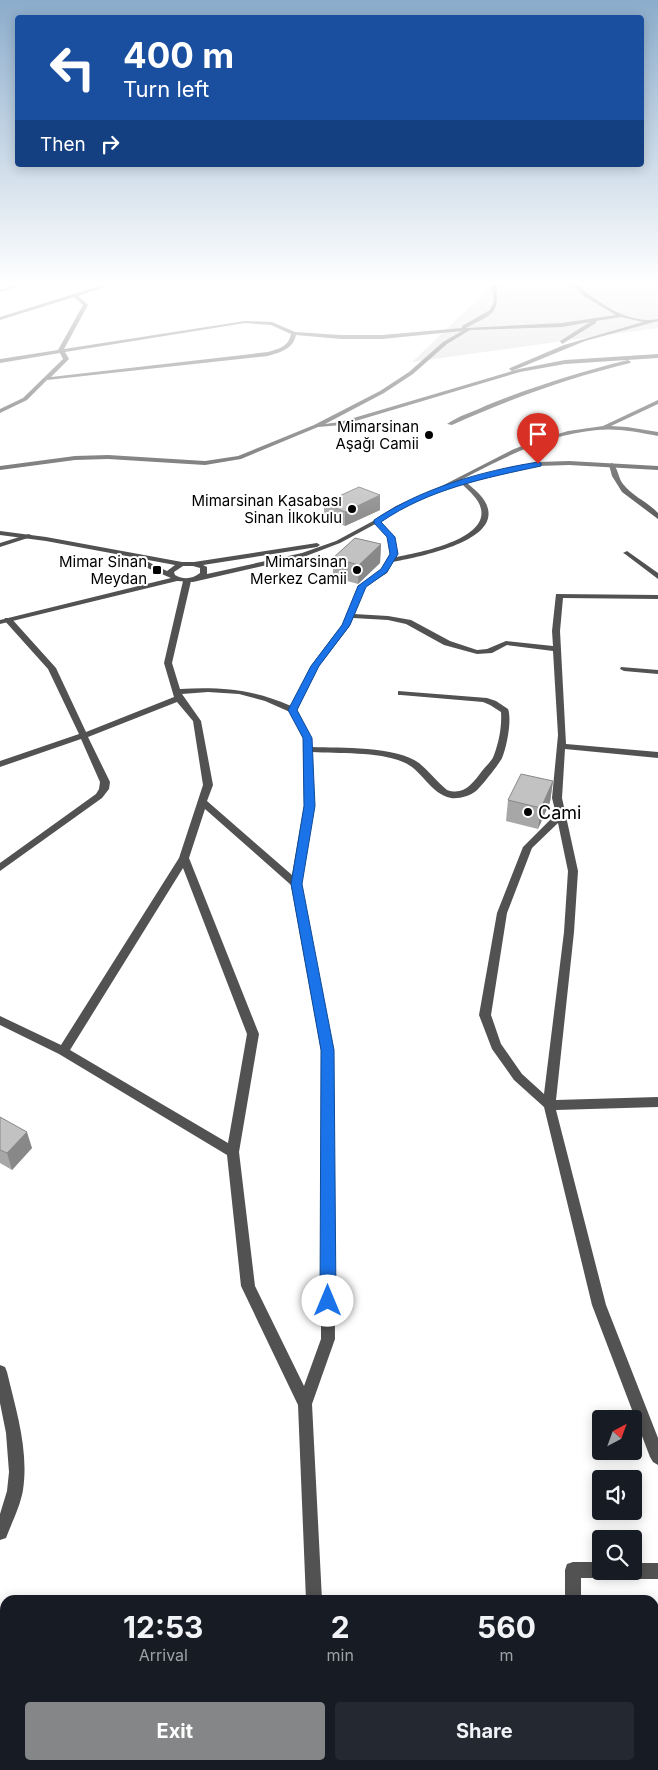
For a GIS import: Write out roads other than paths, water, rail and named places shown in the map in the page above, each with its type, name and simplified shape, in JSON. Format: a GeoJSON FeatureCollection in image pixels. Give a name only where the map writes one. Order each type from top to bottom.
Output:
{"type":"FeatureCollection","features":[{"type":"Feature","properties":{"kind":"street"},"geometry":{"type":"LineString","coordinates":[[0,410],[26,399],[57,368]]}},
{"type":"Feature","properties":{"kind":"street"},"geometry":{"type":"LineString","coordinates":[[45,379],[147,368]]}},
{"type":"Feature","properties":{"kind":"street"},"geometry":{"type":"LineString","coordinates":[[0,468],[83,457],[195,463],[224,461],[262,450],[316,426],[392,386],[417,368]]}},
{"type":"Feature","properties":{"kind":"street"},"geometry":{"type":"LineString","coordinates":[[491,379],[514,368]]}},
{"type":"Feature","properties":{"kind":"street"},"geometry":{"type":"LineString","coordinates":[[316,426],[340,424],[491,379],[541,368]]}},
{"type":"Feature","properties":{"kind":"street"},"geometry":{"type":"LineString","coordinates":[[450,424],[491,406],[574,376],[608,368]]}},
{"type":"Feature","properties":{"kind":"street"},"geometry":{"type":"LineString","coordinates":[[602,428],[658,402]]}},
{"type":"Feature","properties":{"kind":"street"},"geometry":{"type":"LineString","coordinates":[[129,556],[174,578],[187,580],[304,555],[338,542],[377,522],[398,507],[437,490],[535,441],[571,431],[602,428],[621,428],[658,434]]}},
{"type":"Feature","properties":{"kind":"street"},"geometry":{"type":"LineString","coordinates":[[437,490],[510,469],[538,464],[569,463],[658,468]]}},
{"type":"Feature","properties":{"kind":"street"},"geometry":{"type":"LineString","coordinates":[[612,465],[615,480],[628,495],[651,508],[658,517]]}},
{"type":"Feature","properties":{"kind":"street"},"geometry":{"type":"LineString","coordinates":[[390,560],[421,555],[447,547],[478,529],[484,520],[486,512],[478,496],[464,483]]}},
{"type":"Feature","properties":{"kind":"street"},"geometry":{"type":"LineString","coordinates":[[293,710],[315,666],[346,625],[362,586],[384,571],[394,554],[391,537],[377,522]]}},
{"type":"Feature","properties":{"kind":"street"},"geometry":{"type":"LineString","coordinates":[[0,533],[29,536],[129,556],[182,564],[194,564],[338,542]]}},
{"type":"Feature","properties":{"kind":"street"},"geometry":{"type":"LineString","coordinates":[[0,545],[29,536]]}},
{"type":"Feature","properties":{"kind":"street"},"geometry":{"type":"LineString","coordinates":[[627,553],[658,577]]}},
{"type":"Feature","properties":{"kind":"street"},"geometry":{"type":"LineString","coordinates":[[174,578],[170,571],[182,564]]}},
{"type":"Feature","properties":{"kind":"street"},"geometry":{"type":"LineString","coordinates":[[194,564],[203,567],[205,570],[198,578]]}},
{"type":"Feature","properties":{"kind":"street"},"geometry":{"type":"LineString","coordinates":[[4,621],[174,578]]}},
{"type":"Feature","properties":{"kind":"street"},"geometry":{"type":"LineString","coordinates":[[63,1051],[184,858],[208,785],[197,721],[178,695],[168,663],[187,580]]}},
{"type":"Feature","properties":{"kind":"street"},"geometry":{"type":"LineString","coordinates":[[658,597],[559,596],[556,631],[562,735],[558,798],[573,871],[569,932],[549,1105],[600,1305],[658,1457]]}},
{"type":"Feature","properties":{"kind":"street"},"geometry":{"type":"LineString","coordinates":[[350,616],[388,618],[408,622],[447,642],[477,652],[489,651],[506,643],[557,649]]}},
{"type":"Feature","properties":{"kind":"street"},"geometry":{"type":"LineString","coordinates":[[0,868],[99,796],[104,789],[105,782],[85,735],[52,668],[4,621]]}},
{"type":"Feature","properties":{"kind":"street"},"geometry":{"type":"LineString","coordinates":[[624,669],[658,672]]}},
{"type":"Feature","properties":{"kind":"street"},"geometry":{"type":"LineString","coordinates":[[0,764],[85,735],[178,695],[208,690],[239,692],[268,698],[293,710],[308,738],[309,806],[296,884],[327,1050],[328,1339],[305,1404],[314,1595]]}},
{"type":"Feature","properties":{"kind":"street"},"geometry":{"type":"LineString","coordinates":[[308,749],[394,756],[408,760],[419,767],[441,791],[447,794],[462,794],[473,789],[498,758],[506,722],[504,711],[493,702],[484,700],[401,693]]}},
{"type":"Feature","properties":{"kind":"street"},"geometry":{"type":"LineString","coordinates":[[561,746],[658,755]]}},
{"type":"Feature","properties":{"kind":"street"},"geometry":{"type":"LineString","coordinates":[[202,802],[296,884]]}},
{"type":"Feature","properties":{"kind":"street"},"geometry":{"type":"LineString","coordinates":[[561,814],[528,847],[502,913],[485,1015],[496,1046],[518,1077],[549,1105],[658,1102]]}},
{"type":"Feature","properties":{"kind":"street"},"geometry":{"type":"LineString","coordinates":[[184,858],[253,1034],[232,1152],[248,1286],[305,1404]]}},
{"type":"Feature","properties":{"kind":"street"},"geometry":{"type":"LineString","coordinates":[[0,1020],[63,1051],[232,1152]]}},
{"type":"Feature","properties":{"kind":"street"},"geometry":{"type":"LineString","coordinates":[[0,1372],[16,1442],[18,1477],[10,1514],[0,1532]]}},
{"type":"Feature","properties":{"kind":"street"},"geometry":{"type":"LineString","coordinates":[[573,1595],[573,1570],[592,1570]]}},
{"type":"Feature","properties":{"kind":"street"},"geometry":{"type":"LineString","coordinates":[[642,1571],[658,1571]]}},
{"type":"Feature","properties":{"kind":"place","name":"Mimarsinan Aşağı Camii"},"geometry":{"type":"Point","coordinates":[429,435]}},
{"type":"Feature","properties":{"kind":"place","name":"Mimarsinan Kasabası Sinan İlkokulu"},"geometry":{"type":"Point","coordinates":[352,509]}},
{"type":"Feature","properties":{"kind":"place","name":"Mimar Sinan Meydan"},"geometry":{"type":"Point","coordinates":[157,570]}},
{"type":"Feature","properties":{"kind":"place","name":"Mimarsinan Merkez Camii"},"geometry":{"type":"Point","coordinates":[357,570]}},
{"type":"Feature","properties":{"kind":"place","name":"Cami"},"geometry":{"type":"Point","coordinates":[528,812]}}]}
